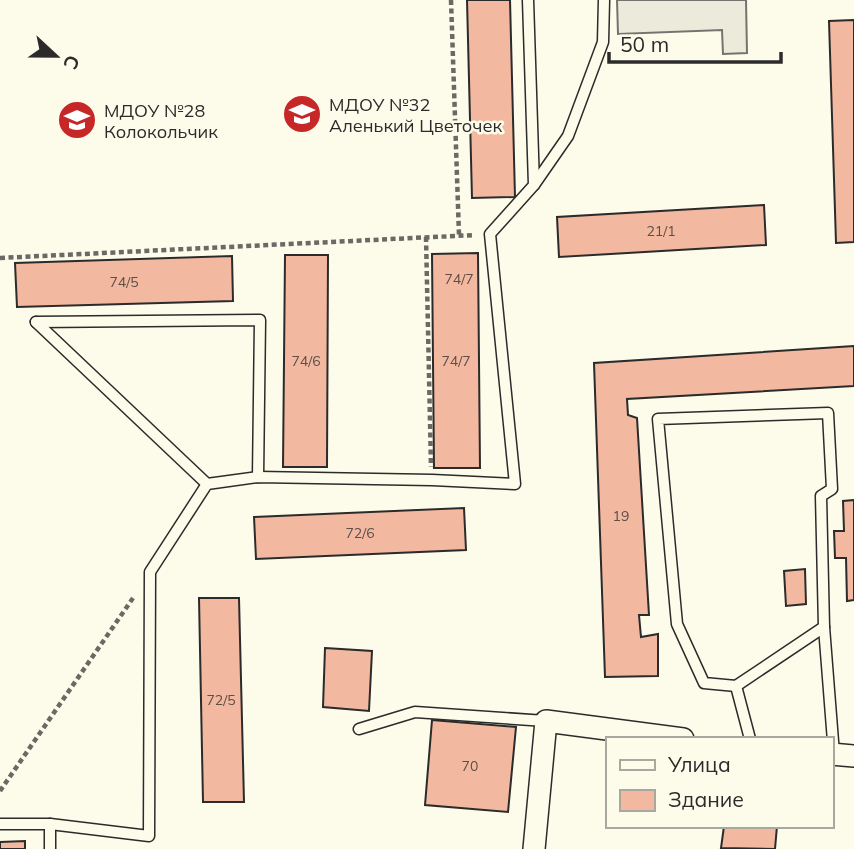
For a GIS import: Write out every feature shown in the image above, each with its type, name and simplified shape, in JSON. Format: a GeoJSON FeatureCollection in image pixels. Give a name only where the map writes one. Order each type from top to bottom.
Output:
{"type":"FeatureCollection","features":[{"type":"Feature","properties":{"kind":"street"},"geometry":{"type":"LineString","coordinates":[[534,849],[546,721],[668,737]]}},
{"type":"Feature","properties":{"kind":"lane"},"geometry":{"type":"LineString","coordinates":[[528,0],[534,184]]}},
{"type":"Feature","properties":{"kind":"lane"},"geometry":{"type":"LineString","coordinates":[[0,824],[50,824],[149,836],[150,572],[207,484],[258,477],[515,484],[490,234],[534,184],[568,136],[603,42],[604,0]]}},
{"type":"Feature","properties":{"kind":"lane"},"geometry":{"type":"LineString","coordinates":[[207,484],[36,322],[260,320],[258,477]]}},
{"type":"Feature","properties":{"kind":"lane"},"geometry":{"type":"LineString","coordinates":[[824,627],[736,686],[704,683],[677,624],[658,419],[828,413],[832,489],[821,496],[824,627],[840,755]]}},
{"type":"Feature","properties":{"kind":"lane"},"geometry":{"type":"LineString","coordinates":[[736,686],[749,737]]}},
{"type":"Feature","properties":{"kind":"lane"},"geometry":{"type":"LineString","coordinates":[[359,729],[415,712],[546,721]]}},
{"type":"Feature","properties":{"kind":"lane"},"geometry":{"type":"LineString","coordinates":[[50,824],[50,849]]}},
{"type":"Feature","properties":{"kind":"path"},"geometry":{"type":"LineString","coordinates":[[451,0],[459,236]]}},
{"type":"Feature","properties":{"kind":"path"},"geometry":{"type":"LineString","coordinates":[[0,258],[490,234]]}},
{"type":"Feature","properties":{"kind":"path"},"geometry":{"type":"LineString","coordinates":[[426,237],[432,480]]}},
{"type":"Feature","properties":{"kind":"path"},"geometry":{"type":"LineString","coordinates":[[0,791],[150,572]]}},
{"type":"Feature","properties":{"kind":"shaded area"},"geometry":{"type":"Polygon","coordinates":[[[617,0],[746,0],[747,53],[723,54],[722,30],[618,34],[617,0]]]}},
{"type":"Feature","properties":{"kind":"building"},"geometry":{"type":"Polygon","coordinates":[[[467,0],[510,0],[515,197],[472,198],[467,0]]]}},
{"type":"Feature","properties":{"kind":"building"},"geometry":{"type":"Polygon","coordinates":[[[854,20],[854,242],[836,243],[829,21],[854,20]]]}},
{"type":"Feature","properties":{"kind":"building"},"geometry":{"type":"Polygon","coordinates":[[[764,205],[766,245],[559,257],[557,217],[764,205]]]}},
{"type":"Feature","properties":{"kind":"building"},"geometry":{"type":"Polygon","coordinates":[[[478,253],[480,468],[434,468],[432,254],[478,253]]]}},
{"type":"Feature","properties":{"kind":"building"},"geometry":{"type":"Polygon","coordinates":[[[285,255],[328,255],[327,467],[283,467],[285,255]]]}},
{"type":"Feature","properties":{"kind":"building"},"geometry":{"type":"Polygon","coordinates":[[[232,256],[233,301],[17,307],[15,263],[232,256]]]}},
{"type":"Feature","properties":{"kind":"building"},"geometry":{"type":"Polygon","coordinates":[[[854,346],[854,386],[627,399],[628,415],[637,418],[649,615],[639,615],[641,637],[658,634],[658,676],[605,677],[594,363],[854,346]]]}},
{"type":"Feature","properties":{"kind":"building"},"geometry":{"type":"Polygon","coordinates":[[[854,500],[854,600],[847,601],[846,558],[835,558],[834,531],[844,531],[843,501],[854,500]]]}},
{"type":"Feature","properties":{"kind":"building"},"geometry":{"type":"Polygon","coordinates":[[[464,508],[466,550],[256,559],[254,517],[464,508]]]}},
{"type":"Feature","properties":{"kind":"building"},"geometry":{"type":"Polygon","coordinates":[[[805,569],[806,604],[786,606],[784,571],[805,569]]]}},
{"type":"Feature","properties":{"kind":"building"},"geometry":{"type":"Polygon","coordinates":[[[199,598],[239,598],[244,802],[203,802],[199,598]]]}},
{"type":"Feature","properties":{"kind":"building"},"geometry":{"type":"Polygon","coordinates":[[[325,648],[372,651],[369,711],[323,707],[325,648]]]}},
{"type":"Feature","properties":{"kind":"building"},"geometry":{"type":"Polygon","coordinates":[[[432,720],[516,727],[508,812],[425,805],[432,720]]]}},
{"type":"Feature","properties":{"kind":"building"},"geometry":{"type":"Polygon","coordinates":[[[724,828],[777,828],[775,849],[721,848],[724,828]]]}},
{"type":"Feature","properties":{"kind":"building"},"geometry":{"type":"Polygon","coordinates":[[[25,841],[25,849],[0,849],[0,842],[25,841]]]}},
{"type":"Feature","properties":{"kind":"place","name":"МДОУ №32 Аленький Цветочек"},"geometry":{"type":"Point","coordinates":[302,114]}},
{"type":"Feature","properties":{"kind":"place","name":"МДОУ №28 Колокольчик"},"geometry":{"type":"Point","coordinates":[77,120]}}]}
